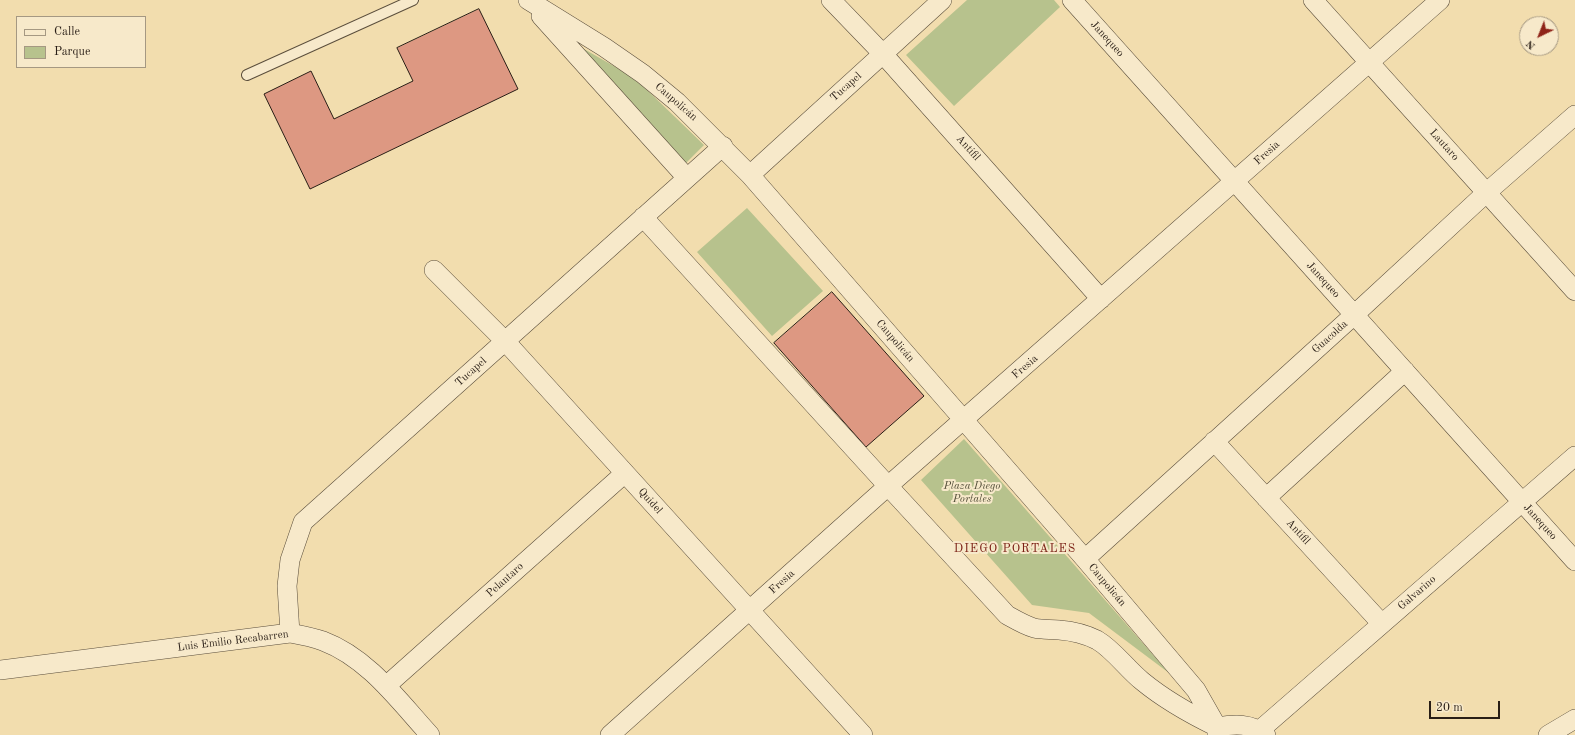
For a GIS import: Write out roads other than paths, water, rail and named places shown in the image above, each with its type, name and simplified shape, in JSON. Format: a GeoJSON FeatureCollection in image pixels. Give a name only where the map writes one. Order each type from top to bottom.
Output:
{"type":"FeatureCollection","features":[{"type":"Feature","properties":{"kind":"street","name":"Caupolicán"},"geometry":{"type":"LineString","coordinates":[[527,0],[604,47],[643,74],[677,102],[723,146],[1085,559],[1196,690],[1217,731]]}},
{"type":"Feature","properties":{"kind":"street","name":"Caupolicán"},"geometry":{"type":"LineString","coordinates":[[527,0],[687,178]]}},
{"type":"Feature","properties":{"kind":"street","name":"Antifil"},"geometry":{"type":"LineString","coordinates":[[831,0],[883,54],[1101,299]]}},
{"type":"Feature","properties":{"kind":"street","name":"Tucapel"},"geometry":{"type":"LineString","coordinates":[[750,175],[942,0]]}},
{"type":"Feature","properties":{"kind":"street","name":"Janequeo"},"geometry":{"type":"LineString","coordinates":[[1072,0],[1575,561]]}},
{"type":"Feature","properties":{"kind":"street","name":"Lautaro"},"geometry":{"type":"LineString","coordinates":[[1313,0],[1575,291]]}},
{"type":"Feature","properties":{"kind":"street","name":"Fresia"},"geometry":{"type":"LineString","coordinates":[[610,735],[888,486],[1440,0]]}},
{"type":"Feature","properties":{"kind":"street","name":"Guacolda"},"geometry":{"type":"LineString","coordinates":[[1085,559],[1354,315],[1486,192],[1575,114]]}},
{"type":"Feature","properties":{"kind":"street","name":"Tucapel"},"geometry":{"type":"LineString","coordinates":[[290,633],[287,586],[290,560],[303,522],[723,146]]}},
{"type":"Feature","properties":{"kind":"street"},"geometry":{"type":"LineString","coordinates":[[643,217],[1007,615],[1020,623],[1034,628],[1070,630],[1098,641],[1162,697],[1217,731],[1229,725],[1241,725],[1263,733]]}},
{"type":"Feature","properties":{"kind":"street","name":"Quidel"},"geometry":{"type":"LineString","coordinates":[[434,270],[505,341],[863,735]]}},
{"type":"Feature","properties":{"kind":"street"},"geometry":{"type":"LineString","coordinates":[[1266,498],[1405,371]]}},
{"type":"Feature","properties":{"kind":"street","name":"Antifil"},"geometry":{"type":"LineString","coordinates":[[1214,441],[1382,624]]}},
{"type":"Feature","properties":{"kind":"street","name":"Galvarino"},"geometry":{"type":"LineString","coordinates":[[1263,733],[1382,624],[1575,456]]}},
{"type":"Feature","properties":{"kind":"street","name":"Pelantaro"},"geometry":{"type":"LineString","coordinates":[[386,686],[625,473]]}},
{"type":"Feature","properties":{"kind":"street","name":"Luis Emilio Recabarren"},"geometry":{"type":"LineString","coordinates":[[0,670],[290,633],[323,641],[356,658],[372,671],[430,735]]}},
{"type":"Feature","properties":{"kind":"street"},"geometry":{"type":"LineString","coordinates":[[1548,735],[1575,719]]}},
{"type":"Feature","properties":{"kind":"lane"},"geometry":{"type":"LineString","coordinates":[[247,75],[414,0]]}},
{"type":"Feature","properties":{"kind":"district","name":"DIEGO PORTALES"},"geometry":{"type":"Point","coordinates":[1015,549]}},
{"type":"Feature","properties":{"kind":"park label","name":"Plaza Diego Portales"},"geometry":{"type":"Point","coordinates":[972,492]}}]}
